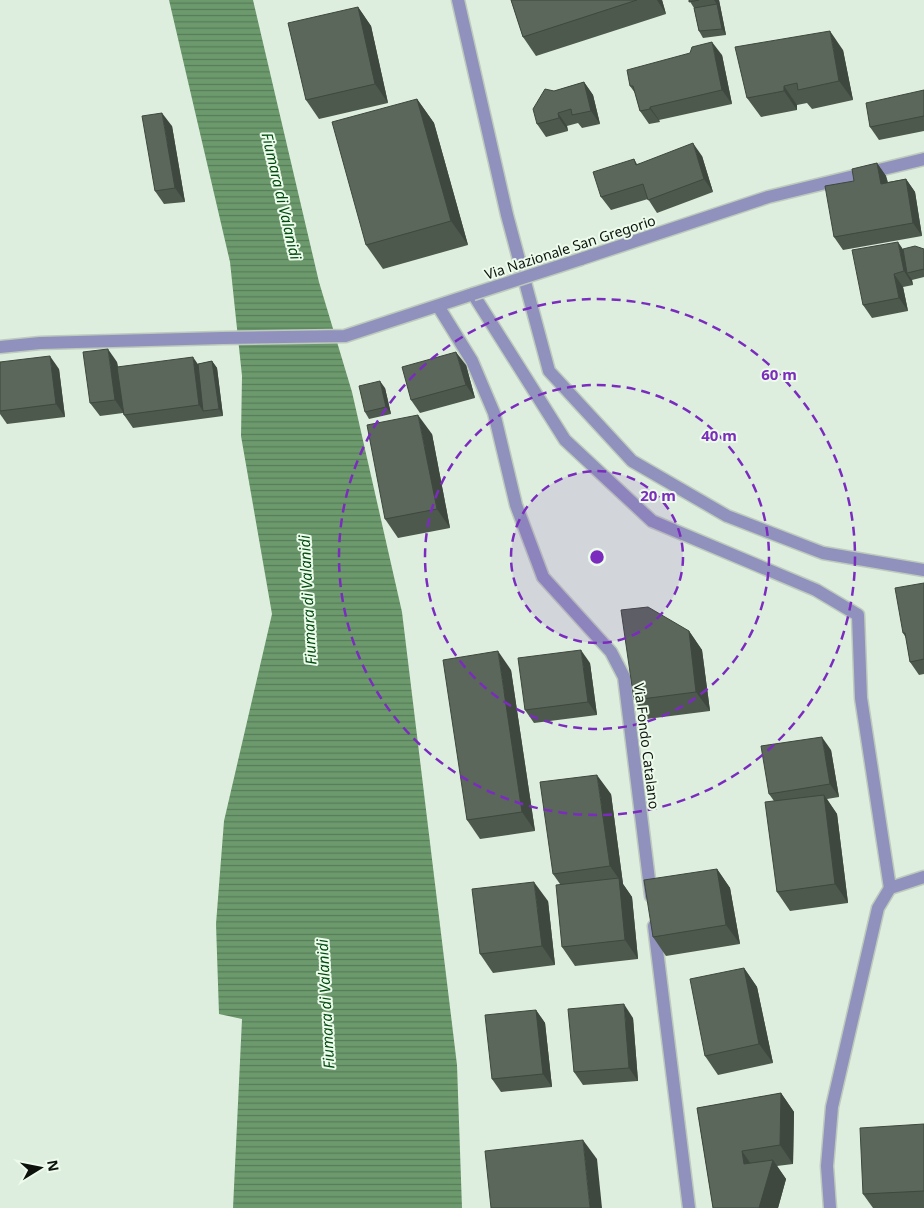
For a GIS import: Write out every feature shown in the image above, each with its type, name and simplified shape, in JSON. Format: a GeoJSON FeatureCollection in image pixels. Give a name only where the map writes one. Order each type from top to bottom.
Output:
{"type":"FeatureCollection","features":[{"type":"Feature","properties":{"kind":"street"},"geometry":{"type":"LineString","coordinates":[[458,0],[507,215],[549,370],[632,461],[727,516],[823,553],[924,570]]}},
{"type":"Feature","properties":{"kind":"street","name":"Via Nazionale San Gregorio"},"geometry":{"type":"LineString","coordinates":[[0,347],[40,343],[345,336],[768,197],[924,159]]}},
{"type":"Feature","properties":{"kind":"street"},"geometry":{"type":"LineString","coordinates":[[473,294],[565,440],[652,521],[816,590],[858,615],[861,698],[890,888],[878,908],[832,1108],[827,1166],[830,1208]]}},
{"type":"Feature","properties":{"kind":"street","name":"Via Fondo Catalano"},"geometry":{"type":"LineString","coordinates":[[438,306],[472,361],[494,412],[516,505],[543,577],[611,652],[624,677],[689,1208]]}},
{"type":"Feature","properties":{"kind":"street"},"geometry":{"type":"LineString","coordinates":[[890,888],[924,877]]}},
{"type":"Feature","properties":{"kind":"water","name":"Fiumara di Valanidi"},"geometry":{"type":"Polygon","coordinates":[[[169,0],[253,0],[319,282],[352,392],[402,612],[457,1065],[462,1208],[233,1208],[242,1019],[219,1014],[216,924],[224,821],[272,614],[241,436],[242,376],[230,262],[169,0]]]}},
{"type":"Feature","properties":{"kind":"building"},"geometry":{"type":"Polygon","coordinates":[[[511,0],[637,0],[523,37],[511,0]]]}},
{"type":"Feature","properties":{"kind":"building"},"geometry":{"type":"Polygon","coordinates":[[[717,4],[722,29],[699,31],[694,8],[717,4]]]}},
{"type":"Feature","properties":{"kind":"building"},"geometry":{"type":"Polygon","coordinates":[[[358,7],[375,84],[306,100],[288,23],[358,7]]]}},
{"type":"Feature","properties":{"kind":"building"},"geometry":{"type":"Polygon","coordinates":[[[830,31],[839,81],[798,90],[797,83],[784,86],[784,91],[747,98],[735,47],[830,31]]]}},
{"type":"Feature","properties":{"kind":"building"},"geometry":{"type":"Polygon","coordinates":[[[712,42],[722,90],[640,111],[633,86],[630,86],[627,70],[690,53],[692,47],[712,42]]]}},
{"type":"Feature","properties":{"kind":"building"},"geometry":{"type":"Polygon","coordinates":[[[584,82],[591,111],[572,115],[571,109],[558,113],[559,118],[537,124],[533,109],[545,89],[554,91],[584,82]]]}},
{"type":"Feature","properties":{"kind":"building"},"geometry":{"type":"Polygon","coordinates":[[[924,90],[924,116],[870,127],[866,103],[924,90]]]}},
{"type":"Feature","properties":{"kind":"building"},"geometry":{"type":"Polygon","coordinates":[[[417,99],[451,221],[366,245],[332,122],[417,99]]]}},
{"type":"Feature","properties":{"kind":"building"},"geometry":{"type":"Polygon","coordinates":[[[162,113],[175,188],[155,191],[142,116],[162,113]]]}},
{"type":"Feature","properties":{"kind":"building"},"geometry":{"type":"Polygon","coordinates":[[[693,143],[704,179],[648,200],[643,184],[601,197],[593,172],[634,159],[636,165],[693,143]]]}},
{"type":"Feature","properties":{"kind":"building"},"geometry":{"type":"Polygon","coordinates":[[[877,163],[881,184],[906,179],[913,223],[834,237],[825,186],[854,181],[852,169],[877,163]]]}},
{"type":"Feature","properties":{"kind":"building"},"geometry":{"type":"Polygon","coordinates":[[[898,242],[904,271],[894,274],[899,298],[863,305],[852,250],[898,242]]]}},
{"type":"Feature","properties":{"kind":"building"},"geometry":{"type":"Polygon","coordinates":[[[915,246],[924,249],[924,269],[907,273],[903,249],[915,246]]]}},
{"type":"Feature","properties":{"kind":"building"},"geometry":{"type":"Polygon","coordinates":[[[108,349],[115,400],[90,403],[83,352],[108,349]]]}},
{"type":"Feature","properties":{"kind":"building"},"geometry":{"type":"Polygon","coordinates":[[[456,352],[466,385],[411,400],[402,367],[456,352]]]}},
{"type":"Feature","properties":{"kind":"building"},"geometry":{"type":"Polygon","coordinates":[[[50,356],[56,404],[0,411],[0,362],[50,356]]]}},
{"type":"Feature","properties":{"kind":"building"},"geometry":{"type":"Polygon","coordinates":[[[193,357],[199,405],[124,415],[117,367],[193,357]]]}},
{"type":"Feature","properties":{"kind":"building"},"geometry":{"type":"Polygon","coordinates":[[[212,361],[219,409],[203,411],[198,364],[212,361]]]}},
{"type":"Feature","properties":{"kind":"building"},"geometry":{"type":"Polygon","coordinates":[[[380,381],[386,407],[365,412],[359,386],[380,381]]]}},
{"type":"Feature","properties":{"kind":"building"},"geometry":{"type":"Polygon","coordinates":[[[418,415],[437,509],[385,519],[367,425],[418,415]]]}},
{"type":"Feature","properties":{"kind":"building"},"geometry":{"type":"Polygon","coordinates":[[[924,583],[924,659],[910,662],[895,588],[924,583]]]}},
{"type":"Feature","properties":{"kind":"building"},"geometry":{"type":"Polygon","coordinates":[[[648,607],[689,631],[696,692],[634,700],[621,610],[648,607]]]}},
{"type":"Feature","properties":{"kind":"building"},"geometry":{"type":"Polygon","coordinates":[[[581,650],[588,702],[525,710],[518,658],[581,650]]]}},
{"type":"Feature","properties":{"kind":"building"},"geometry":{"type":"Polygon","coordinates":[[[498,651],[522,812],[467,820],[443,660],[498,651]]]}},
{"type":"Feature","properties":{"kind":"building"},"geometry":{"type":"Polygon","coordinates":[[[822,737],[830,784],[769,794],[761,746],[822,737]]]}},
{"type":"Feature","properties":{"kind":"building"},"geometry":{"type":"Polygon","coordinates":[[[597,775],[610,866],[553,874],[540,782],[597,775]]]}},
{"type":"Feature","properties":{"kind":"building"},"geometry":{"type":"Polygon","coordinates":[[[824,795],[835,884],[777,892],[765,802],[824,795]]]}},
{"type":"Feature","properties":{"kind":"building"},"geometry":{"type":"Polygon","coordinates":[[[717,869],[726,925],[653,937],[644,880],[717,869]]]}},
{"type":"Feature","properties":{"kind":"building"},"geometry":{"type":"Polygon","coordinates":[[[619,878],[625,940],[562,947],[556,885],[619,878]]]}},
{"type":"Feature","properties":{"kind":"building"},"geometry":{"type":"Polygon","coordinates":[[[534,882],[542,946],[480,954],[472,889],[534,882]]]}},
{"type":"Feature","properties":{"kind":"building"},"geometry":{"type":"Polygon","coordinates":[[[744,968],[759,1044],[705,1056],[690,979],[744,968]]]}},
{"type":"Feature","properties":{"kind":"building"},"geometry":{"type":"Polygon","coordinates":[[[624,1004],[629,1068],[574,1072],[568,1009],[624,1004]]]}},
{"type":"Feature","properties":{"kind":"building"},"geometry":{"type":"Polygon","coordinates":[[[536,1010],[543,1074],[492,1079],[485,1015],[536,1010]]]}},
{"type":"Feature","properties":{"kind":"building"},"geometry":{"type":"Polygon","coordinates":[[[781,1093],[780,1145],[742,1151],[744,1164],[773,1160],[759,1208],[713,1208],[697,1108],[781,1093]]]}},
{"type":"Feature","properties":{"kind":"building"},"geometry":{"type":"Polygon","coordinates":[[[924,1124],[924,1191],[863,1194],[860,1128],[924,1124]]]}},
{"type":"Feature","properties":{"kind":"building"},"geometry":{"type":"Polygon","coordinates":[[[583,1140],[590,1208],[491,1208],[485,1151],[583,1140]]]}}]}
